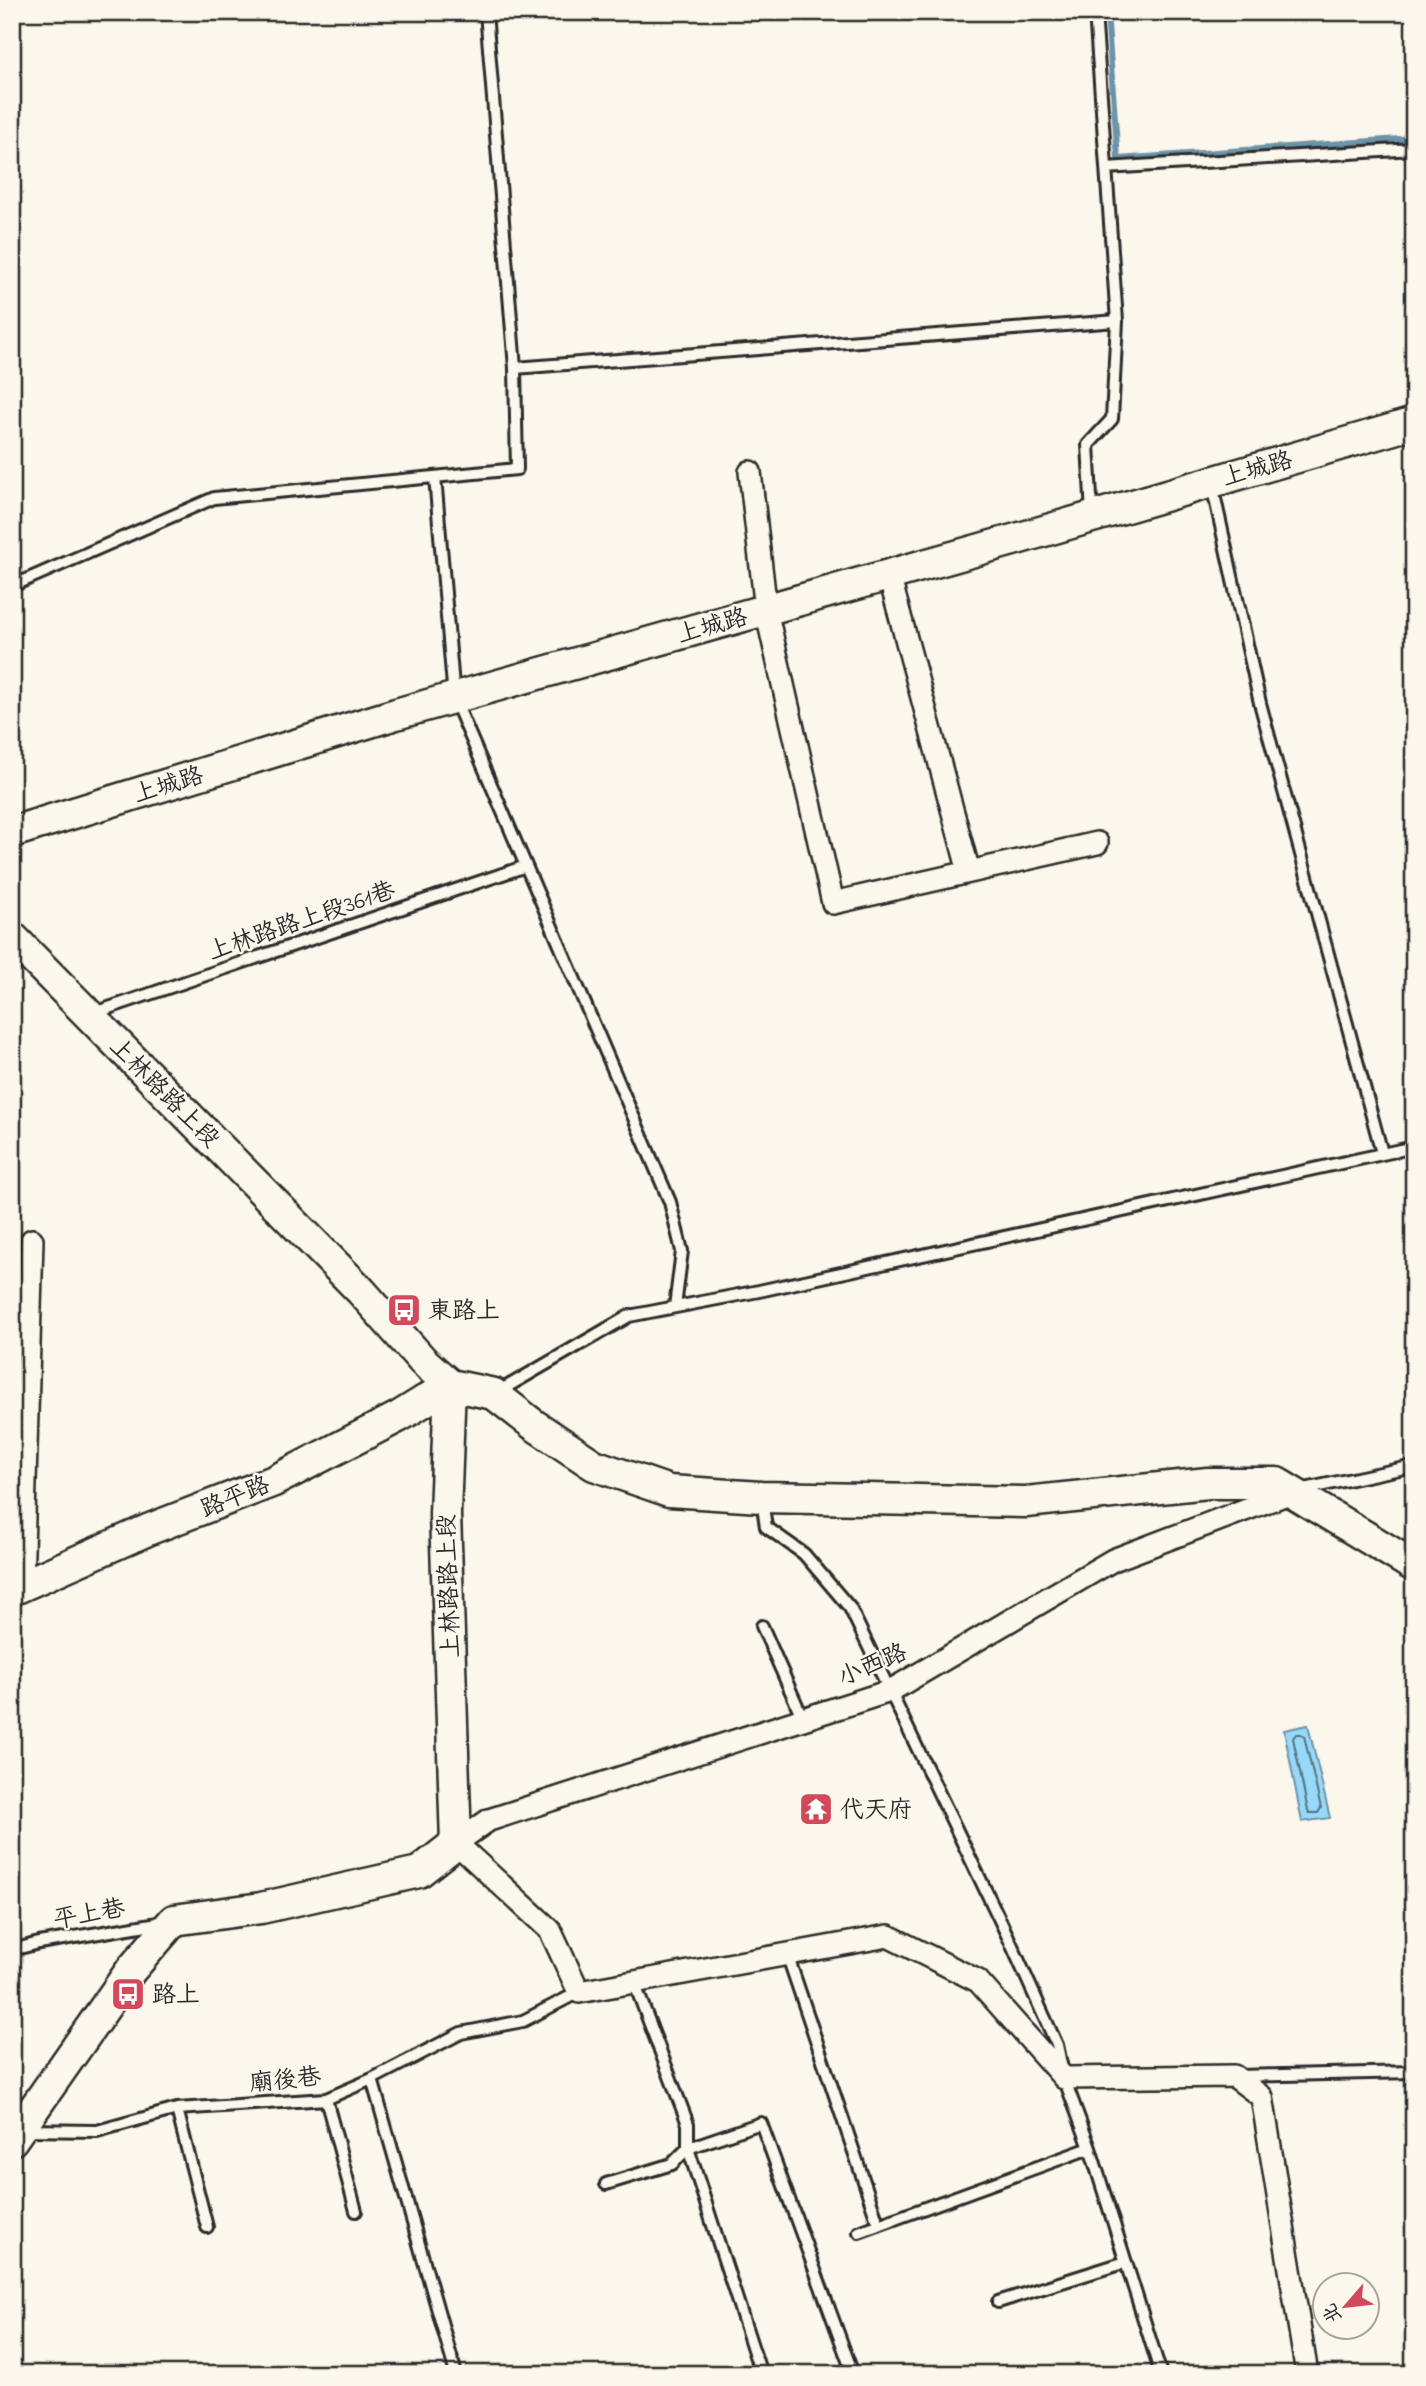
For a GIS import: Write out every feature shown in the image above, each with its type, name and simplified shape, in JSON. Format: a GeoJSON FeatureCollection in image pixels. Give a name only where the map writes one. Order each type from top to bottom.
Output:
{"type":"FeatureCollection","features":[{"type":"Feature","properties":{"kind":"street","name":"上城路"},"geometry":{"type":"LineString","coordinates":[[12,832],[454,698],[1414,423]]}},
{"type":"Feature","properties":{"kind":"street"},"geometry":{"type":"LineString","coordinates":[[750,472],[766,610],[833,903],[1097,843]]}},
{"type":"Feature","properties":{"kind":"street"},"geometry":{"type":"LineString","coordinates":[[889,575],[969,872]]}},
{"type":"Feature","properties":{"kind":"street","name":"上林路路上段"},"geometry":{"type":"LineString","coordinates":[[12,937],[361,1291],[423,1361],[450,1385],[445,1514],[456,1843]]}},
{"type":"Feature","properties":{"kind":"street"},"geometry":{"type":"LineString","coordinates":[[17,1588],[32,1240]]}},
{"type":"Feature","properties":{"kind":"street"},"geometry":{"type":"LineString","coordinates":[[450,1385],[494,1394],[594,1465],[669,1491],[761,1497],[1026,1502],[1208,1483],[1277,1483],[1414,1566]]}},
{"type":"Feature","properties":{"kind":"street","name":"路平路"},"geometry":{"type":"LineString","coordinates":[[17,1588],[150,1529],[274,1481],[400,1416],[450,1385]]}},
{"type":"Feature","properties":{"kind":"street","name":"小西路"},"geometry":{"type":"LineString","coordinates":[[456,1843],[489,1820],[890,1691],[1113,1560],[1292,1492]]}},
{"type":"Feature","properties":{"kind":"street"},"geometry":{"type":"LineString","coordinates":[[15,2135],[131,1970],[174,1920],[261,1908],[419,1872],[456,1843],[550,1930],[579,1992],[888,1936],[978,1981],[1064,2078],[1234,2076],[1262,2097],[1307,2374]]}},
{"type":"Feature","properties":{"kind":"lane"},"geometry":{"type":"LineString","coordinates":[[12,586],[214,498],[517,469],[515,369],[486,12]]}},
{"type":"Feature","properties":{"kind":"lane"},"geometry":{"type":"LineString","coordinates":[[1092,517],[1088,445],[1112,419],[1117,321],[1094,12]]}},
{"type":"Feature","properties":{"kind":"lane"},"geometry":{"type":"LineString","coordinates":[[1106,168],[1414,149]]}},
{"type":"Feature","properties":{"kind":"lane"},"geometry":{"type":"LineString","coordinates":[[515,369],[1117,321]]}},
{"type":"Feature","properties":{"kind":"lane"},"geometry":{"type":"LineString","coordinates":[[435,477],[454,698],[670,1202],[682,1251],[675,1307]]}},
{"type":"Feature","properties":{"kind":"lane"},"geometry":{"type":"LineString","coordinates":[[1211,482],[1260,703],[1382,1153]]}},
{"type":"Feature","properties":{"kind":"lane","name":"上林路路上段361巷"},"geometry":{"type":"LineString","coordinates":[[89,1014],[526,866]]}},
{"type":"Feature","properties":{"kind":"lane"},"geometry":{"type":"LineString","coordinates":[[494,1394],[629,1316],[759,1291],[1414,1147]]}},
{"type":"Feature","properties":{"kind":"lane"},"geometry":{"type":"LineString","coordinates":[[1292,1492],[1414,1466]]}},
{"type":"Feature","properties":{"kind":"lane"},"geometry":{"type":"LineString","coordinates":[[761,1497],[766,1527],[804,1554],[850,1608],[1057,2045],[1064,2078],[1090,2148],[1161,2374]]}},
{"type":"Feature","properties":{"kind":"lane"},"geometry":{"type":"LineString","coordinates":[[761,1626],[803,1719]]}},
{"type":"Feature","properties":{"kind":"lane","name":"平上巷"},"geometry":{"type":"LineString","coordinates":[[12,1950],[174,1920]]}},
{"type":"Feature","properties":{"kind":"lane"},"geometry":{"type":"LineString","coordinates":[[787,1954],[876,2217]]}},
{"type":"Feature","properties":{"kind":"lane"},"geometry":{"type":"LineString","coordinates":[[634,1982],[688,2124],[688,2148],[761,2374]]}},
{"type":"Feature","properties":{"kind":"lane","name":"廟後巷"},"geometry":{"type":"LineString","coordinates":[[15,2135],[97,2131],[177,2109],[326,2099],[372,2079],[461,2033],[523,2021],[579,1992]]}},
{"type":"Feature","properties":{"kind":"lane"},"geometry":{"type":"LineString","coordinates":[[1234,2076],[1414,2072]]}},
{"type":"Feature","properties":{"kind":"lane"},"geometry":{"type":"LineString","coordinates":[[372,2079],[456,2374]]}},
{"type":"Feature","properties":{"kind":"lane"},"geometry":{"type":"LineString","coordinates":[[326,2099],[356,2211]]}},
{"type":"Feature","properties":{"kind":"lane"},"geometry":{"type":"LineString","coordinates":[[177,2109],[207,2227]]}},
{"type":"Feature","properties":{"kind":"lane"},"geometry":{"type":"LineString","coordinates":[[606,2184],[672,2164],[688,2148],[761,2123],[853,2374]]}},
{"type":"Feature","properties":{"kind":"lane"},"geometry":{"type":"LineString","coordinates":[[859,2232],[1090,2148]]}},
{"type":"Feature","properties":{"kind":"lane"},"geometry":{"type":"LineString","coordinates":[[998,2302],[1126,2262]]}},
{"type":"Feature","properties":{"kind":"water"},"geometry":{"type":"Polygon","coordinates":[[[1308,1725],[1330,1818],[1302,1822],[1284,1730],[1308,1725]]]}},
{"type":"Feature","properties":{"kind":"waterway"},"geometry":{"type":"LineString","coordinates":[[1107,12],[1118,159],[1414,138]]}},
{"type":"Feature","properties":{"kind":"place","name":"東路上"},"geometry":{"type":"Point","coordinates":[404,1310]}},
{"type":"Feature","properties":{"kind":"place","name":"代天府"},"geometry":{"type":"Point","coordinates":[816,1809]}},
{"type":"Feature","properties":{"kind":"place","name":"路上"},"geometry":{"type":"Point","coordinates":[128,1994]}}]}
